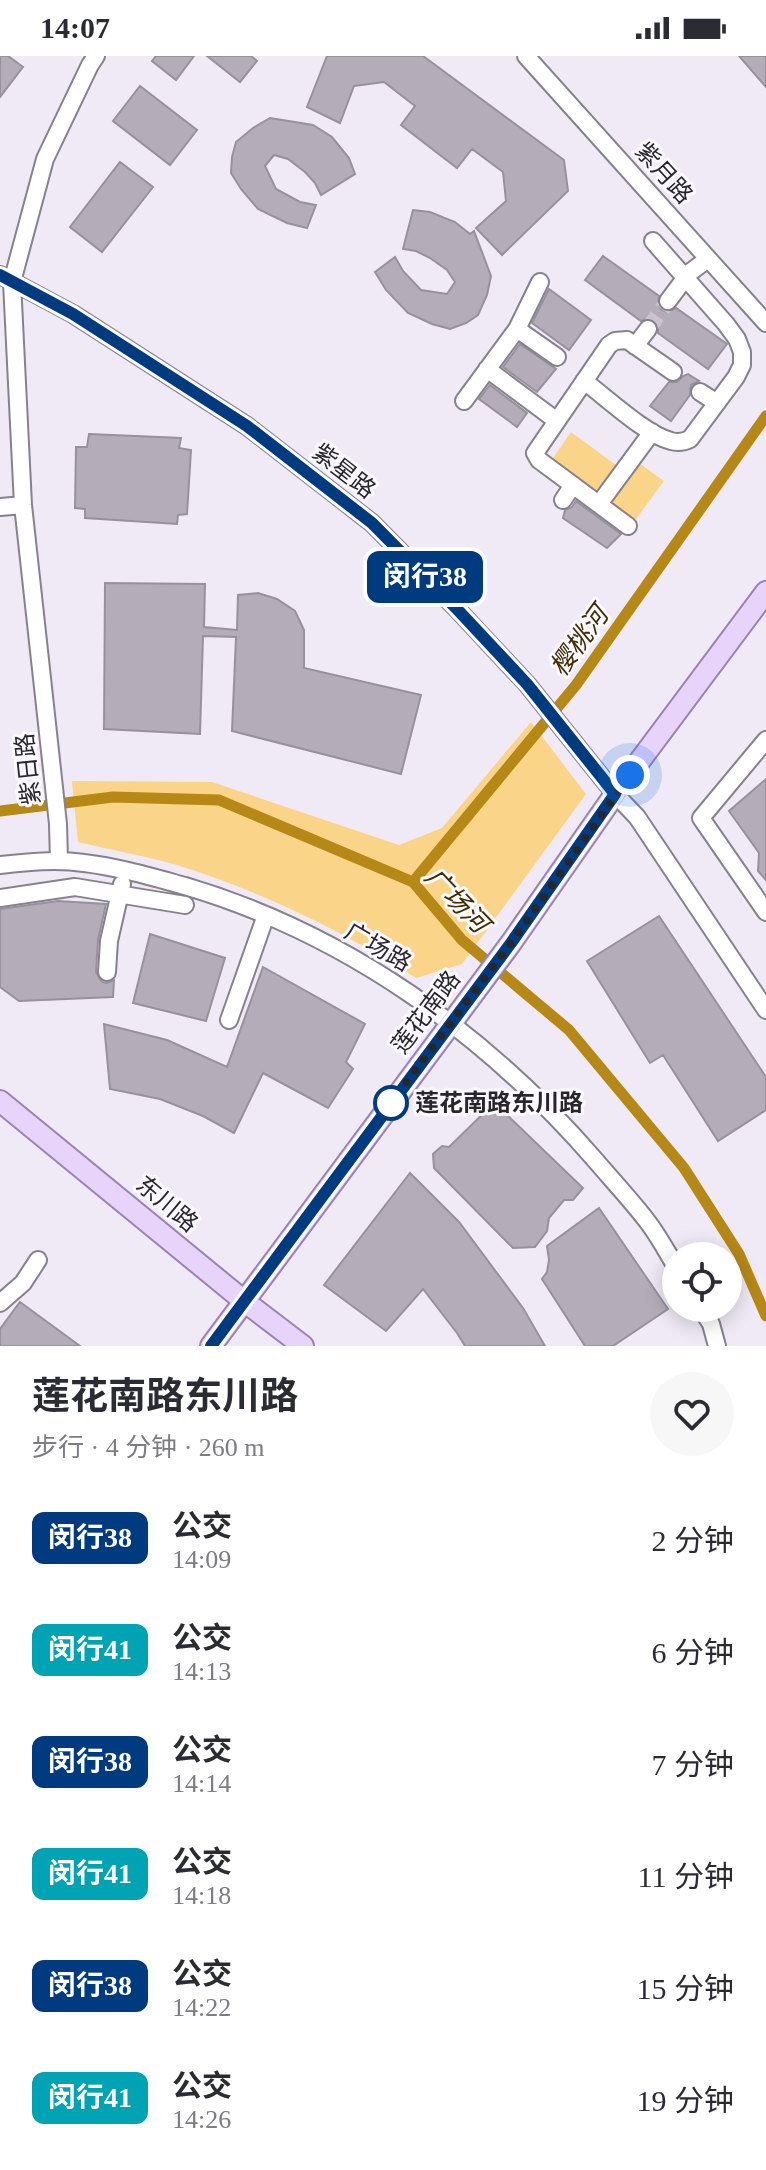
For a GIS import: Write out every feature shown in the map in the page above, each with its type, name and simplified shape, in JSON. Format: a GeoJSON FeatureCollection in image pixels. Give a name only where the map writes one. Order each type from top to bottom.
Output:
{"type":"FeatureCollection","features":[{"type":"Feature","properties":{"kind":"main road","name":"莲花南路"},"geometry":{"type":"LineString","coordinates":[[211,1346],[511,943],[615,794],[766,592]]}},
{"type":"Feature","properties":{"kind":"main road","name":"东川路"},"geometry":{"type":"LineString","coordinates":[[0,1101],[303,1346]]}},
{"type":"Feature","properties":{"kind":"street","name":"紫日路"},"geometry":{"type":"LineString","coordinates":[[59,861],[58,824],[23,505],[6,278],[45,159],[96,56]]}},
{"type":"Feature","properties":{"kind":"street","name":"紫月路"},"geometry":{"type":"LineString","coordinates":[[526,56],[766,323]]}},
{"type":"Feature","properties":{"kind":"street"},"geometry":{"type":"LineString","coordinates":[[584,381],[652,432],[670,441],[683,442],[690,439],[742,365],[742,352],[737,339],[653,241]]}},
{"type":"Feature","properties":{"kind":"street"},"geometry":{"type":"LineString","coordinates":[[668,301],[686,277],[708,259]]}},
{"type":"Feature","properties":{"kind":"street","name":"紫星路"},"geometry":{"type":"LineString","coordinates":[[6,278],[73,314],[247,426],[372,523],[527,684],[637,817],[766,1010]]}},
{"type":"Feature","properties":{"kind":"street"},"geometry":{"type":"LineString","coordinates":[[464,401],[517,329],[540,282]]}},
{"type":"Feature","properties":{"kind":"street"},"geometry":{"type":"LineString","coordinates":[[517,329],[557,357]]}},
{"type":"Feature","properties":{"kind":"street"},"geometry":{"type":"LineString","coordinates":[[635,346],[648,329]]}},
{"type":"Feature","properties":{"kind":"street"},"geometry":{"type":"LineString","coordinates":[[628,526],[539,460],[535,453],[609,345],[621,339],[627,340],[673,372]]}},
{"type":"Feature","properties":{"kind":"street"},"geometry":{"type":"LineString","coordinates":[[487,369],[557,421]]}},
{"type":"Feature","properties":{"kind":"street"},"geometry":{"type":"LineString","coordinates":[[700,392],[717,403]]}},
{"type":"Feature","properties":{"kind":"street"},"geometry":{"type":"LineString","coordinates":[[599,504],[652,432]]}},
{"type":"Feature","properties":{"kind":"street"},"geometry":{"type":"LineString","coordinates":[[563,500],[573,485]]}},
{"type":"Feature","properties":{"kind":"street"},"geometry":{"type":"LineString","coordinates":[[0,507],[23,505]]}},
{"type":"Feature","properties":{"kind":"street"},"geometry":{"type":"LineString","coordinates":[[766,740],[701,818],[766,912]]}},
{"type":"Feature","properties":{"kind":"street","name":"广场路"},"geometry":{"type":"LineString","coordinates":[[0,865],[59,861],[85,863],[155,877],[213,894],[266,915],[382,974],[451,1022],[522,1082],[565,1125],[648,1222],[662,1244]]}},
{"type":"Feature","properties":{"kind":"street"},"geometry":{"type":"LineString","coordinates":[[107,972],[109,941],[125,871]]}},
{"type":"Feature","properties":{"kind":"street"},"geometry":{"type":"LineString","coordinates":[[0,898],[75,887],[185,905]]}},
{"type":"Feature","properties":{"kind":"street"},"geometry":{"type":"LineString","coordinates":[[229,1020],[266,915]]}},
{"type":"Feature","properties":{"kind":"street"},"geometry":{"type":"LineString","coordinates":[[0,1303],[23,1283],[38,1260]]}},
{"type":"Feature","properties":{"kind":"street"},"geometry":{"type":"LineString","coordinates":[[710,1322],[717,1346]]}},
{"type":"Feature","properties":{"kind":"shaded area"},"geometry":{"type":"Polygon","coordinates":[[[571,432],[616,465],[595,494],[551,461],[571,432]]]}},
{"type":"Feature","properties":{"kind":"shaded area"},"geometry":{"type":"Polygon","coordinates":[[[639,463],[664,481],[633,523],[609,504],[639,463]]]}},
{"type":"Feature","properties":{"kind":"shaded area"},"geometry":{"type":"Polygon","coordinates":[[[531,722],[586,794],[462,964],[416,978],[330,928],[235,885],[173,864],[78,842],[72,781],[212,782],[399,845],[442,828],[531,722]]]}},
{"type":"Feature","properties":{"kind":"building"},"geometry":{"type":"Polygon","coordinates":[[[0,56],[8,56],[23,67],[0,97],[0,56]]]}},
{"type":"Feature","properties":{"kind":"building"},"geometry":{"type":"Polygon","coordinates":[[[156,56],[194,56],[176,80],[152,61],[156,56]]]}},
{"type":"Feature","properties":{"kind":"building"},"geometry":{"type":"Polygon","coordinates":[[[207,56],[251,56],[257,61],[240,82],[207,56]]]}},
{"type":"Feature","properties":{"kind":"building"},"geometry":{"type":"Polygon","coordinates":[[[327,56],[423,56],[564,160],[568,191],[502,255],[476,228],[506,201],[503,172],[472,149],[457,168],[401,125],[415,106],[384,82],[354,86],[340,123],[307,107],[327,56]]]}},
{"type":"Feature","properties":{"kind":"building"},"geometry":{"type":"Polygon","coordinates":[[[739,56],[766,56],[766,87],[739,56]]]}},
{"type":"Feature","properties":{"kind":"building"},"geometry":{"type":"Polygon","coordinates":[[[140,86],[197,130],[170,165],[113,121],[140,86]]]}},
{"type":"Feature","properties":{"kind":"building"},"geometry":{"type":"Polygon","coordinates":[[[270,118],[313,125],[332,137],[349,158],[355,174],[321,195],[305,172],[288,159],[274,155],[265,166],[276,189],[300,202],[316,205],[307,228],[287,223],[258,209],[231,173],[236,142],[270,118]]]}},
{"type":"Feature","properties":{"kind":"building"},"geometry":{"type":"Polygon","coordinates":[[[120,162],[153,187],[102,252],[70,227],[120,162]]]}},
{"type":"Feature","properties":{"kind":"building"},"geometry":{"type":"Polygon","coordinates":[[[413,210],[430,212],[455,222],[470,234],[474,231],[491,276],[478,315],[466,323],[450,329],[408,313],[386,290],[375,272],[395,257],[421,290],[447,294],[455,282],[447,270],[430,258],[403,249],[413,210]]]}},
{"type":"Feature","properties":{"kind":"building"},"geometry":{"type":"Polygon","coordinates":[[[603,256],[659,296],[658,305],[662,310],[667,312],[676,308],[727,344],[708,369],[658,333],[654,320],[641,321],[585,280],[603,256]]]}},
{"type":"Feature","properties":{"kind":"building"},"geometry":{"type":"Polygon","coordinates":[[[549,289],[591,320],[569,350],[532,323],[549,289]]]}},
{"type":"Feature","properties":{"kind":"building"},"geometry":{"type":"Polygon","coordinates":[[[520,344],[556,369],[537,392],[503,367],[520,344]]]}},
{"type":"Feature","properties":{"kind":"building"},"geometry":{"type":"Polygon","coordinates":[[[688,374],[699,381],[691,385],[690,395],[671,421],[650,406],[669,382],[677,382],[688,374]]]}},
{"type":"Feature","properties":{"kind":"building"},"geometry":{"type":"Polygon","coordinates":[[[490,385],[527,413],[517,427],[479,399],[490,385]]]}},
{"type":"Feature","properties":{"kind":"building"},"geometry":{"type":"Polygon","coordinates":[[[89,434],[181,438],[179,448],[191,450],[187,514],[178,515],[177,524],[85,518],[85,509],[75,508],[76,447],[87,447],[89,434]]]}},
{"type":"Feature","properties":{"kind":"building"},"geometry":{"type":"Polygon","coordinates":[[[576,501],[621,534],[607,548],[563,518],[565,510],[576,501]]]}},
{"type":"Feature","properties":{"kind":"building"},"geometry":{"type":"Polygon","coordinates":[[[105,583],[205,584],[204,627],[237,630],[238,595],[258,593],[277,599],[295,611],[304,630],[304,668],[421,695],[401,774],[232,731],[236,637],[203,636],[200,734],[104,729],[105,583]]]}},
{"type":"Feature","properties":{"kind":"building"},"geometry":{"type":"Polygon","coordinates":[[[766,779],[766,880],[758,871],[759,853],[729,811],[766,779]]]}},
{"type":"Feature","properties":{"kind":"building"},"geometry":{"type":"Polygon","coordinates":[[[58,901],[106,904],[98,940],[96,972],[102,982],[114,980],[113,997],[19,1001],[0,987],[0,909],[58,901]]]}},
{"type":"Feature","properties":{"kind":"building"},"geometry":{"type":"Polygon","coordinates":[[[659,916],[766,1077],[766,1110],[718,1141],[663,1055],[650,1063],[587,961],[659,916]]]}},
{"type":"Feature","properties":{"kind":"building"},"geometry":{"type":"Polygon","coordinates":[[[150,934],[225,958],[206,1021],[133,1003],[150,934]]]}},
{"type":"Feature","properties":{"kind":"building"},"geometry":{"type":"Polygon","coordinates":[[[263,967],[365,1024],[346,1062],[353,1069],[328,1108],[263,1073],[234,1133],[203,1116],[160,1099],[110,1089],[104,1024],[167,1040],[227,1067],[263,967]]]}},
{"type":"Feature","properties":{"kind":"building"},"geometry":{"type":"Polygon","coordinates":[[[492,1105],[502,1110],[583,1188],[573,1200],[564,1200],[549,1218],[547,1231],[535,1247],[513,1248],[434,1168],[433,1154],[442,1146],[449,1147],[492,1105]]]}},
{"type":"Feature","properties":{"kind":"building"},"geometry":{"type":"Polygon","coordinates":[[[410,1173],[459,1222],[523,1308],[545,1346],[465,1346],[423,1289],[386,1331],[324,1285],[410,1173]]]}},
{"type":"Feature","properties":{"kind":"building"},"geometry":{"type":"Polygon","coordinates":[[[599,1208],[662,1300],[662,1313],[613,1346],[585,1346],[542,1279],[549,1260],[547,1246],[599,1208]]]}},
{"type":"Feature","properties":{"kind":"building"},"geometry":{"type":"Polygon","coordinates":[[[20,1302],[80,1346],[0,1346],[0,1329],[20,1302]]]}},
{"type":"Feature","properties":{"kind":"waterway","name":"樱桃河"},"geometry":{"type":"LineString","coordinates":[[413,882],[576,685],[766,416]]}},
{"type":"Feature","properties":{"kind":"waterway","name":"广场河"},"geometry":{"type":"LineString","coordinates":[[0,811],[113,797],[219,800],[413,882],[462,940],[569,1030],[684,1168],[739,1254],[766,1316]]}},
{"type":"Feature","properties":{"kind":"tunnel"},"geometry":{"type":"LineString","coordinates":[[648,329],[668,301]]}},
{"type":"Feature","properties":{"kind":"bus line","name":"闵行38"},"geometry":{"type":"LineString","coordinates":[[0,275],[73,314],[247,426],[372,523],[527,684],[615,794],[511,943],[211,1346]]}},
{"type":"Feature","properties":{"kind":"place","name":"莲花南路东川路"},"geometry":{"type":"Point","coordinates":[391,1103]}},
{"type":"Feature","properties":{"kind":"route"},"geometry":{"type":"LineString","coordinates":[[391,1103],[511,943],[630,775]]}}]}
